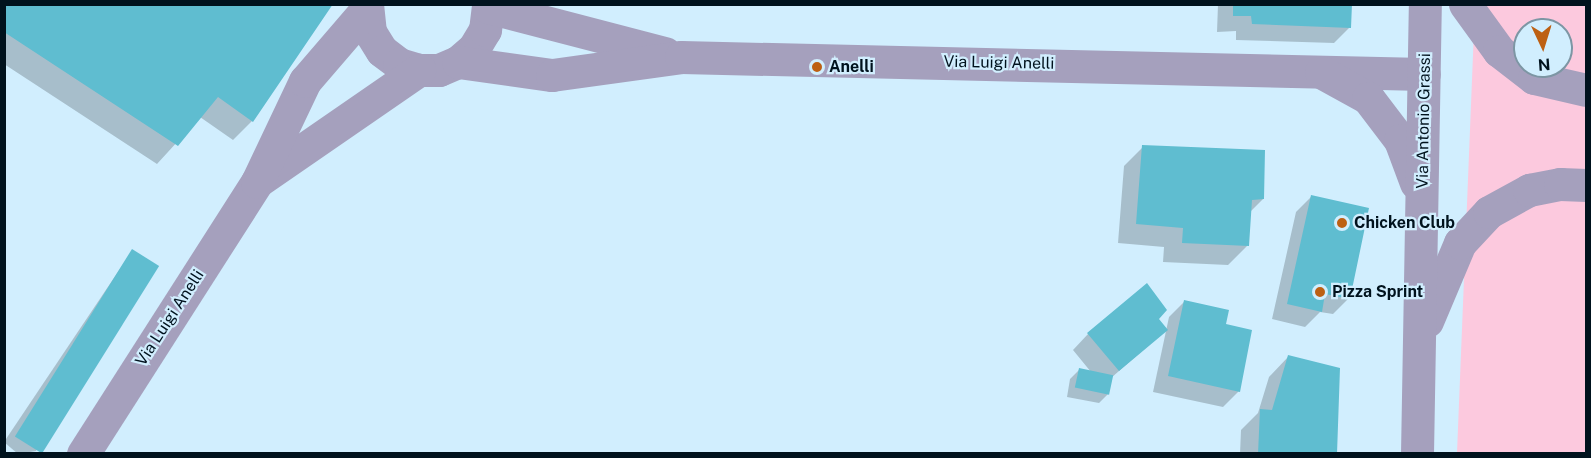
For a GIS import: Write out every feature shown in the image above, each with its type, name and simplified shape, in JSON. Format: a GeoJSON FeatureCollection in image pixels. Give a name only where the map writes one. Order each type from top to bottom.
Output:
{"type":"FeatureCollection","features":[{"type":"Feature","properties":{"kind":"street","name":"Via Antonio Grassi"},"geometry":{"type":"LineString","coordinates":[[1417,453],[1425,4]]}},
{"type":"Feature","properties":{"kind":"street"},"geometry":{"type":"LineString","coordinates":[[1464,4],[1499,51],[1534,78],[1587,90]]}},
{"type":"Feature","properties":{"kind":"street","name":"Via Luigi Anelli"},"geometry":{"type":"LineString","coordinates":[[488,6],[681,57]]}},
{"type":"Feature","properties":{"kind":"street"},"geometry":{"type":"LineString","coordinates":[[366,7],[370,32],[382,51],[399,64],[419,70],[439,70],[458,62],[474,48],[485,30],[488,6]]}},
{"type":"Feature","properties":{"kind":"street","name":"Via Luigi Anelli"},"geometry":{"type":"LineString","coordinates":[[83,453],[257,182],[305,81],[366,7]]}},
{"type":"Feature","properties":{"kind":"street","name":"Via Luigi Anelli"},"geometry":{"type":"LineString","coordinates":[[458,62],[552,75],[681,57],[1316,69],[1424,74]]}},
{"type":"Feature","properties":{"kind":"street","name":"Via Luigi Anelli"},"geometry":{"type":"LineString","coordinates":[[1316,69],[1368,98],[1400,140],[1423,202]]}},
{"type":"Feature","properties":{"kind":"street","name":"Via Luigi Anelli"},"geometry":{"type":"LineString","coordinates":[[257,182],[419,70]]}},
{"type":"Feature","properties":{"kind":"street"},"geometry":{"type":"LineString","coordinates":[[1419,339],[1460,243],[1489,212],[1529,190],[1560,184],[1587,185]]}},
{"type":"Feature","properties":{"kind":"shaded area"},"geometry":{"type":"Polygon","coordinates":[[[1475,5],[1586,5],[1586,453],[1457,453],[1475,5]]]}},
{"type":"Feature","properties":{"kind":"building"},"geometry":{"type":"Polygon","coordinates":[[[4,4],[333,4],[253,122],[218,97],[178,146],[4,32],[4,4]]]}},
{"type":"Feature","properties":{"kind":"building"},"geometry":{"type":"Polygon","coordinates":[[[1233,4],[1352,4],[1351,28],[1252,24],[1251,16],[1233,16],[1233,4]]]}},
{"type":"Feature","properties":{"kind":"building"},"geometry":{"type":"Polygon","coordinates":[[[1142,145],[1265,150],[1264,199],[1252,200],[1249,246],[1182,243],[1183,228],[1136,224],[1142,145]]]}},
{"type":"Feature","properties":{"kind":"building"},"geometry":{"type":"Polygon","coordinates":[[[1311,195],[1369,208],[1350,299],[1325,294],[1322,312],[1287,304],[1311,195]]]}},
{"type":"Feature","properties":{"kind":"building"},"geometry":{"type":"Polygon","coordinates":[[[132,249],[159,266],[42,453],[15,436],[132,249]]]}},
{"type":"Feature","properties":{"kind":"building"},"geometry":{"type":"Polygon","coordinates":[[[1147,283],[1167,310],[1159,319],[1168,330],[1119,371],[1087,333],[1147,283]]]}},
{"type":"Feature","properties":{"kind":"building"},"geometry":{"type":"Polygon","coordinates":[[[1184,300],[1229,310],[1226,324],[1252,330],[1240,392],[1168,376],[1184,300]]]}},
{"type":"Feature","properties":{"kind":"building"},"geometry":{"type":"Polygon","coordinates":[[[1288,355],[1340,368],[1337,454],[1258,454],[1260,409],[1272,410],[1288,355]]]}},
{"type":"Feature","properties":{"kind":"building"},"geometry":{"type":"Polygon","coordinates":[[[1079,368],[1113,375],[1109,395],[1075,388],[1079,368]]]}},
{"type":"Feature","properties":{"kind":"place","name":"Anelli"},"geometry":{"type":"Point","coordinates":[817,67]}},
{"type":"Feature","properties":{"kind":"place","name":"Chicken Club"},"geometry":{"type":"Point","coordinates":[1342,223]}},
{"type":"Feature","properties":{"kind":"place","name":"Pizza Sprint"},"geometry":{"type":"Point","coordinates":[1320,292]}}]}
